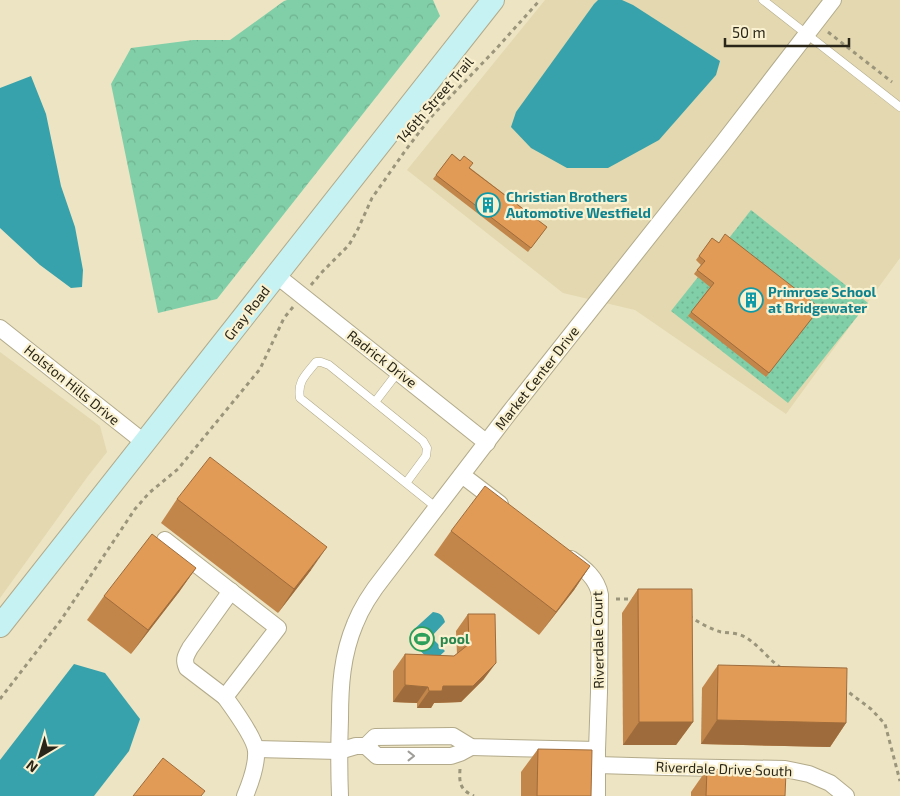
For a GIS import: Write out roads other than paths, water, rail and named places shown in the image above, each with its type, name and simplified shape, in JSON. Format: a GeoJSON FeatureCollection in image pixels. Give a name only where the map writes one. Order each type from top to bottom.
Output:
{"type":"FeatureCollection","features":[{"type":"Feature","properties":{"kind":"street","name":"Gray Road"},"geometry":{"type":"LineString","coordinates":[[0,626],[493,0]]}},
{"type":"Feature","properties":{"kind":"street","name":"Market Center Drive"},"geometry":{"type":"LineString","coordinates":[[340,796],[339,751],[342,673],[347,646],[355,624],[374,589],[722,144],[813,39],[833,0]]}},
{"type":"Feature","properties":{"kind":"street","name":"Radrick Drive"},"geometry":{"type":"LineString","coordinates":[[276,275],[487,443]]}},
{"type":"Feature","properties":{"kind":"street","name":"Holston Hills Drive"},"geometry":{"type":"LineString","coordinates":[[0,328],[145,442]]}},
{"type":"Feature","properties":{"kind":"street"},"geometry":{"type":"LineString","coordinates":[[462,475],[512,514]]}},
{"type":"Feature","properties":{"kind":"street"},"geometry":{"type":"LineString","coordinates":[[165,540],[278,628],[225,697]]}},
{"type":"Feature","properties":{"kind":"street","name":"Riverdale Court"},"geometry":{"type":"LineString","coordinates":[[557,548],[579,565],[598,585],[600,599],[597,796]]}},
{"type":"Feature","properties":{"kind":"street"},"geometry":{"type":"LineString","coordinates":[[231,592],[190,648],[185,662],[188,668],[225,697],[241,719],[256,749],[256,761],[245,796]]}},
{"type":"Feature","properties":{"kind":"street","name":"Riverdale Drive South"},"geometry":{"type":"LineString","coordinates":[[256,749],[339,751],[356,746],[366,746],[377,756],[452,756],[465,750],[597,758],[676,767],[785,769],[809,774],[830,783],[846,796]]}},
{"type":"Feature","properties":{"kind":"lane"},"geometry":{"type":"LineString","coordinates":[[763,0],[900,107]]}},
{"type":"Feature","properties":{"kind":"lane"},"geometry":{"type":"LineString","coordinates":[[406,483],[426,456],[427,448],[424,441],[329,365],[316,362],[300,382],[298,390],[300,398],[437,508]]}},
{"type":"Feature","properties":{"kind":"lane"},"geometry":{"type":"LineString","coordinates":[[375,402],[398,372]]}},
{"type":"Feature","properties":{"kind":"water"},"geometry":{"type":"Polygon","coordinates":[[[598,0],[622,0],[633,5],[720,61],[716,75],[659,140],[608,168],[567,168],[531,148],[511,127],[516,112],[598,0]]]}},
{"type":"Feature","properties":{"kind":"water"},"geometry":{"type":"Polygon","coordinates":[[[31,76],[46,114],[61,186],[75,227],[83,270],[82,287],[71,288],[40,265],[0,228],[0,88],[31,76]]]}},
{"type":"Feature","properties":{"kind":"water","name":"pool"},"geometry":{"type":"Polygon","coordinates":[[[433,612],[441,615],[445,622],[431,637],[445,651],[432,663],[411,641],[410,637],[411,632],[433,612]]]}},
{"type":"Feature","properties":{"kind":"water"},"geometry":{"type":"Polygon","coordinates":[[[74,664],[105,673],[140,719],[129,751],[94,796],[0,796],[0,760],[74,664]]]}},
{"type":"Feature","properties":{"kind":"place","name":"Christian Brothers Automotive Westfield"},"geometry":{"type":"Point","coordinates":[488,205]}},
{"type":"Feature","properties":{"kind":"place","name":"Primrose School at Bridgewater"},"geometry":{"type":"Point","coordinates":[751,300]}},
{"type":"Feature","properties":{"kind":"place","name":"pool"},"geometry":{"type":"Point","coordinates":[422,639]}}]}
